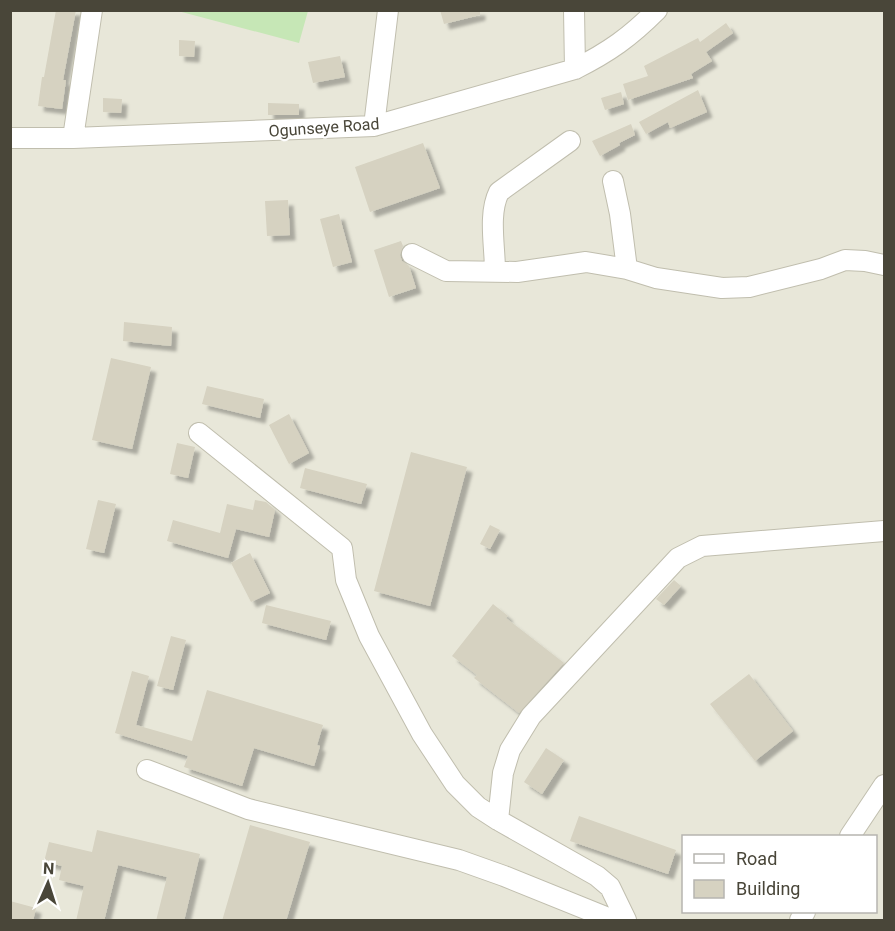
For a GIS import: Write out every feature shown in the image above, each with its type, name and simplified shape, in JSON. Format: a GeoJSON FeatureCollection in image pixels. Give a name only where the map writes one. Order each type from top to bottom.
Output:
{"type":"FeatureCollection","features":[{"type":"Feature","properties":{"kind":"street"},"geometry":{"type":"LineString","coordinates":[[73,138],[92,10]]}},
{"type":"Feature","properties":{"kind":"street"},"geometry":{"type":"LineString","coordinates":[[374,126],[388,10]]}},
{"type":"Feature","properties":{"kind":"street"},"geometry":{"type":"LineString","coordinates":[[574,10],[575,69]]}},
{"type":"Feature","properties":{"kind":"street","name":"Ogunseye Road"},"geometry":{"type":"LineString","coordinates":[[10,138],[73,138],[374,126],[575,69],[606,54],[657,10]]}},
{"type":"Feature","properties":{"kind":"street"},"geometry":{"type":"LineString","coordinates":[[495,271],[494,215],[495,199],[499,192],[570,141]]}},
{"type":"Feature","properties":{"kind":"street"},"geometry":{"type":"LineString","coordinates":[[613,181],[627,268]]}},
{"type":"Feature","properties":{"kind":"street"},"geometry":{"type":"LineString","coordinates":[[412,254],[446,271],[533,270],[586,262],[627,268],[656,278],[722,288],[749,287],[821,269],[846,260],[885,265]]}},
{"type":"Feature","properties":{"kind":"street"},"geometry":{"type":"LineString","coordinates":[[199,434],[342,548],[346,580],[369,636],[423,734],[455,784],[478,807],[498,820],[597,876],[610,888],[626,921]]}},
{"type":"Feature","properties":{"kind":"street"},"geometry":{"type":"LineString","coordinates":[[498,820],[503,773],[510,750],[531,716],[678,558],[702,546],[885,531]]}},
{"type":"Feature","properties":{"kind":"street"},"geometry":{"type":"LineString","coordinates":[[147,770],[248,809],[459,860],[613,921]]}},
{"type":"Feature","properties":{"kind":"street"},"geometry":{"type":"LineString","coordinates":[[851,835],[885,785]]}},
{"type":"Feature","properties":{"kind":"shaded area"},"geometry":{"type":"Polygon","coordinates":[[[10,11],[884,11],[884,920],[11,920],[10,11]]]}},
{"type":"Feature","properties":{"kind":"green space"},"geometry":{"type":"Polygon","coordinates":[[[178,11],[308,11],[299,43],[178,11]]]}},
{"type":"Feature","properties":{"kind":"building"},"geometry":{"type":"Polygon","coordinates":[[[56,10],[76,10],[63,80],[66,80],[62,109],[38,106],[56,10]]]}},
{"type":"Feature","properties":{"kind":"building"},"geometry":{"type":"Polygon","coordinates":[[[440,10],[480,10],[480,15],[444,24],[440,10]]]}},
{"type":"Feature","properties":{"kind":"building"},"geometry":{"type":"Polygon","coordinates":[[[726,23],[733,33],[706,52],[712,61],[691,74],[693,78],[628,100],[623,84],[648,76],[644,66],[698,38],[700,42],[726,23]]]}},
{"type":"Feature","properties":{"kind":"building"},"geometry":{"type":"Polygon","coordinates":[[[179,40],[195,41],[194,57],[179,56],[179,40]]]}},
{"type":"Feature","properties":{"kind":"building"},"geometry":{"type":"Polygon","coordinates":[[[340,56],[345,77],[313,83],[308,62],[340,56]]]}},
{"type":"Feature","properties":{"kind":"building"},"geometry":{"type":"Polygon","coordinates":[[[698,90],[707,112],[670,128],[668,122],[646,134],[639,122],[698,90]]]}},
{"type":"Feature","properties":{"kind":"building"},"geometry":{"type":"Polygon","coordinates":[[[621,92],[624,104],[605,110],[601,98],[621,92]]]}},
{"type":"Feature","properties":{"kind":"building"},"geometry":{"type":"Polygon","coordinates":[[[103,98],[122,99],[121,113],[103,112],[103,98]]]}},
{"type":"Feature","properties":{"kind":"building"},"geometry":{"type":"Polygon","coordinates":[[[268,103],[299,104],[299,115],[268,115],[268,103]]]}},
{"type":"Feature","properties":{"kind":"building"},"geometry":{"type":"Polygon","coordinates":[[[631,124],[635,135],[600,156],[592,141],[631,124]]]}},
{"type":"Feature","properties":{"kind":"building"},"geometry":{"type":"Polygon","coordinates":[[[423,143],[440,188],[370,212],[355,167],[423,143]]]}},
{"type":"Feature","properties":{"kind":"building"},"geometry":{"type":"Polygon","coordinates":[[[288,200],[290,235],[267,236],[265,201],[288,200]]]}},
{"type":"Feature","properties":{"kind":"building"},"geometry":{"type":"Polygon","coordinates":[[[339,214],[352,262],[333,267],[320,219],[339,214]]]}},
{"type":"Feature","properties":{"kind":"building"},"geometry":{"type":"Polygon","coordinates":[[[401,241],[403,246],[400,255],[402,261],[409,266],[416,288],[389,297],[374,250],[401,241]]]}},
{"type":"Feature","properties":{"kind":"building"},"geometry":{"type":"Polygon","coordinates":[[[124,322],[172,327],[171,346],[123,341],[124,322]]]}},
{"type":"Feature","properties":{"kind":"building"},"geometry":{"type":"Polygon","coordinates":[[[111,358],[151,367],[132,449],[92,440],[111,358]]]}},
{"type":"Feature","properties":{"kind":"building"},"geometry":{"type":"Polygon","coordinates":[[[207,386],[264,399],[260,418],[202,404],[207,386]]]}},
{"type":"Feature","properties":{"kind":"building"},"geometry":{"type":"Polygon","coordinates":[[[289,414],[309,453],[289,464],[269,425],[289,414]]]}},
{"type":"Feature","properties":{"kind":"building"},"geometry":{"type":"Polygon","coordinates":[[[177,443],[195,447],[188,478],[170,474],[177,443]]]}},
{"type":"Feature","properties":{"kind":"building"},"geometry":{"type":"Polygon","coordinates":[[[411,452],[467,467],[430,606],[374,591],[411,452]]]}},
{"type":"Feature","properties":{"kind":"building"},"geometry":{"type":"Polygon","coordinates":[[[305,468],[367,484],[361,504],[300,488],[305,468]]]}},
{"type":"Feature","properties":{"kind":"building"},"geometry":{"type":"Polygon","coordinates":[[[98,500],[116,504],[104,553],[86,549],[98,500]]]}},
{"type":"Feature","properties":{"kind":"building"},"geometry":{"type":"Polygon","coordinates":[[[255,500],[266,502],[275,510],[269,537],[236,529],[228,558],[167,541],[173,520],[220,533],[227,504],[253,510],[255,500]]]}},
{"type":"Feature","properties":{"kind":"building"},"geometry":{"type":"Polygon","coordinates":[[[490,525],[500,530],[490,549],[480,544],[490,525]]]}},
{"type":"Feature","properties":{"kind":"building"},"geometry":{"type":"Polygon","coordinates":[[[250,553],[270,593],[251,602],[231,563],[250,553]]]}},
{"type":"Feature","properties":{"kind":"building"},"geometry":{"type":"Polygon","coordinates":[[[674,580],[681,586],[664,605],[656,599],[674,580]]]}},
{"type":"Feature","properties":{"kind":"building"},"geometry":{"type":"Polygon","coordinates":[[[493,604],[508,616],[506,618],[564,663],[519,713],[474,678],[477,675],[452,656],[493,604]]]}},
{"type":"Feature","properties":{"kind":"building"},"geometry":{"type":"Polygon","coordinates":[[[266,605],[331,621],[326,640],[262,623],[266,605]]]}},
{"type":"Feature","properties":{"kind":"building"},"geometry":{"type":"Polygon","coordinates":[[[171,636],[186,640],[173,690],[157,686],[171,636]]]}},
{"type":"Feature","properties":{"kind":"building"},"geometry":{"type":"Polygon","coordinates":[[[132,671],[149,676],[136,725],[192,741],[207,690],[323,725],[314,766],[254,748],[242,786],[184,767],[188,756],[115,733],[132,671]]]}},
{"type":"Feature","properties":{"kind":"building"},"geometry":{"type":"Polygon","coordinates":[[[749,674],[793,731],[755,761],[710,704],[749,674]]]}},
{"type":"Feature","properties":{"kind":"building"},"geometry":{"type":"Polygon","coordinates":[[[546,748],[564,760],[542,794],[524,782],[546,748]]]}},
{"type":"Feature","properties":{"kind":"building"},"geometry":{"type":"Polygon","coordinates":[[[579,816],[676,850],[668,874],[570,841],[579,816]]]}},
{"type":"Feature","properties":{"kind":"building"},"geometry":{"type":"Polygon","coordinates":[[[250,825],[310,842],[286,921],[222,921],[250,825]]]}},
{"type":"Feature","properties":{"kind":"building"},"geometry":{"type":"Polygon","coordinates":[[[97,830],[200,854],[184,921],[156,921],[167,877],[118,865],[104,921],[76,921],[84,886],[59,880],[62,866],[44,862],[49,842],[92,852],[97,830]]]}},
{"type":"Feature","properties":{"kind":"building"},"geometry":{"type":"Polygon","coordinates":[[[10,901],[36,908],[33,921],[10,921],[10,901]]]}}]}
